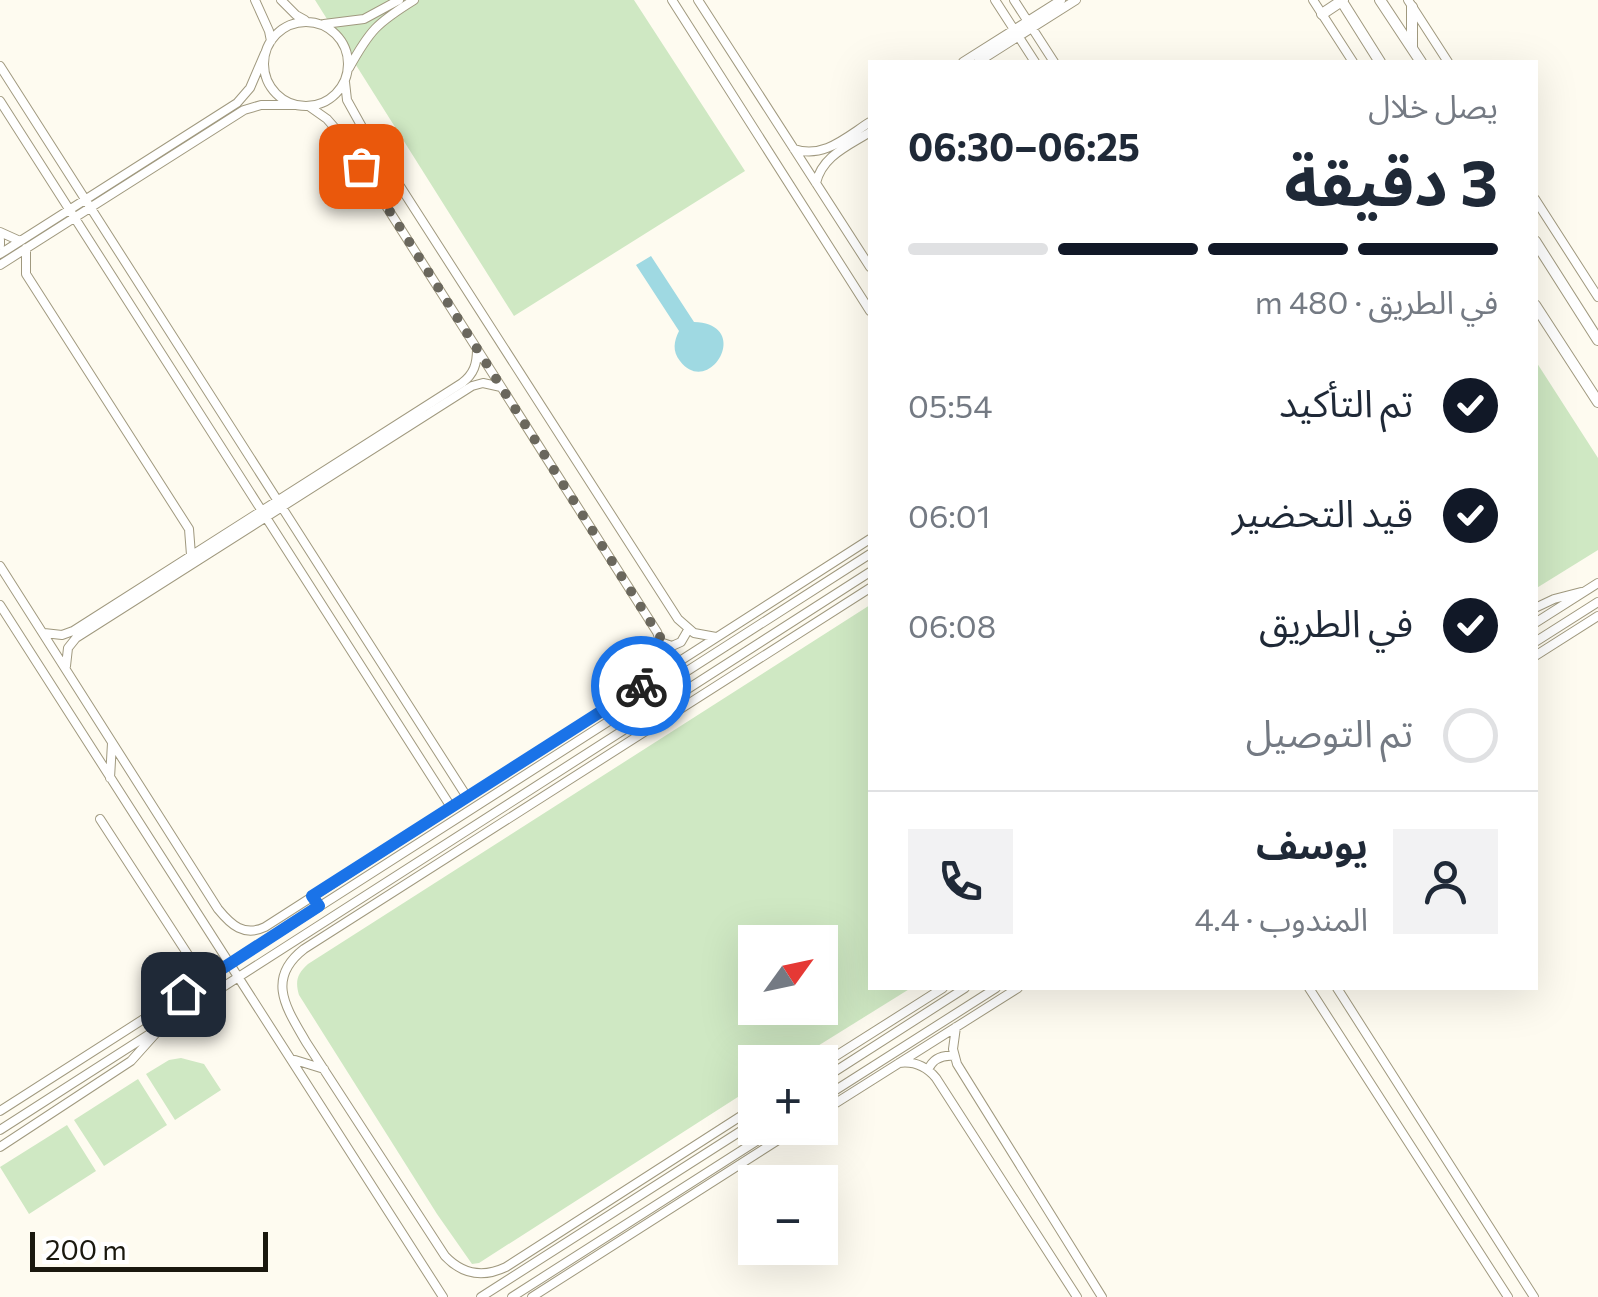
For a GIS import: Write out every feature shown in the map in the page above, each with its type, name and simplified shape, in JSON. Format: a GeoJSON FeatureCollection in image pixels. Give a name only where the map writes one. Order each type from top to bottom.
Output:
{"type":"FeatureCollection","features":[{"type":"Feature","properties":{"kind":"main road"},"geometry":{"type":"LineString","coordinates":[[1322,14],[1342,0],[1379,60]]}},
{"type":"Feature","properties":{"kind":"main road"},"geometry":{"type":"LineString","coordinates":[[1380,0],[1420,60]]}},
{"type":"Feature","properties":{"kind":"main road"},"geometry":{"type":"LineString","coordinates":[[1410,3],[1412,49]]}},
{"type":"Feature","properties":{"kind":"main road"},"geometry":{"type":"LineString","coordinates":[[1538,246],[1598,340]]}},
{"type":"Feature","properties":{"kind":"main road"},"geometry":{"type":"LineString","coordinates":[[1538,309],[1598,402]]}},
{"type":"Feature","properties":{"kind":"street"},"geometry":{"type":"LineString","coordinates":[[254,0],[271,41]]}},
{"type":"Feature","properties":{"kind":"street"},"geometry":{"type":"LineString","coordinates":[[282,0],[296,16],[321,24],[364,19],[399,0]]}},
{"type":"Feature","properties":{"kind":"street"},"geometry":{"type":"LineString","coordinates":[[348,68],[377,25],[414,0]]}},
{"type":"Feature","properties":{"kind":"street"},"geometry":{"type":"LineString","coordinates":[[672,0],[868,308]]}},
{"type":"Feature","properties":{"kind":"street"},"geometry":{"type":"LineString","coordinates":[[698,0],[868,265]]}},
{"type":"Feature","properties":{"kind":"street"},"geometry":{"type":"LineString","coordinates":[[995,0],[1034,60]]}},
{"type":"Feature","properties":{"kind":"street"},"geometry":{"type":"LineString","coordinates":[[1014,0],[1053,60]]}},
{"type":"Feature","properties":{"kind":"street"},"geometry":{"type":"LineString","coordinates":[[1030,24],[1060,0]]}},
{"type":"Feature","properties":{"kind":"street"},"geometry":{"type":"LineString","coordinates":[[966,60],[1076,0]]}},
{"type":"Feature","properties":{"kind":"street"},"geometry":{"type":"LineString","coordinates":[[1313,0],[1352,60]]}},
{"type":"Feature","properties":{"kind":"street"},"geometry":{"type":"LineString","coordinates":[[1410,3],[1447,60]]}},
{"type":"Feature","properties":{"kind":"street"},"geometry":{"type":"LineString","coordinates":[[88,203],[237,103],[250,88],[271,41],[287,26],[308,22]]}},
{"type":"Feature","properties":{"kind":"street"},"geometry":{"type":"LineString","coordinates":[[321,24],[333,31],[348,54],[348,100],[362,126],[678,619],[688,630],[716,637]]}},
{"type":"Feature","properties":{"kind":"street"},"geometry":{"type":"LineString","coordinates":[[981,60],[1016,33]]}},
{"type":"Feature","properties":{"kind":"street"},"geometry":{"type":"LineString","coordinates":[[265,53],[269,85],[294,105]]}},
{"type":"Feature","properties":{"kind":"street"},"geometry":{"type":"LineString","coordinates":[[0,66],[467,797]]}},
{"type":"Feature","properties":{"kind":"street"},"geometry":{"type":"LineString","coordinates":[[200,536],[26,274],[1,260],[244,110],[261,105],[310,106],[331,99],[345,82]]}},
{"type":"Feature","properties":{"kind":"street"},"geometry":{"type":"LineString","coordinates":[[0,100],[452,807]]}},
{"type":"Feature","properties":{"kind":"street"},"geometry":{"type":"LineString","coordinates":[[310,106],[344,139],[663,643],[660,673]]}},
{"type":"Feature","properties":{"kind":"street"},"geometry":{"type":"LineString","coordinates":[[794,149],[823,151],[868,123]]}},
{"type":"Feature","properties":{"kind":"street"},"geometry":{"type":"LineString","coordinates":[[816,183],[827,160],[868,133]]}},
{"type":"Feature","properties":{"kind":"street"},"geometry":{"type":"LineString","coordinates":[[1538,204],[1598,297]]}},
{"type":"Feature","properties":{"kind":"street"},"geometry":{"type":"LineString","coordinates":[[0,232],[23,244]]}},
{"type":"Feature","properties":{"kind":"street"},"geometry":{"type":"LineString","coordinates":[[23,244],[26,274]]}},
{"type":"Feature","properties":{"kind":"street"},"geometry":{"type":"LineString","coordinates":[[66,669],[66,654],[76,638],[468,378],[476,365],[478,350]]}},
{"type":"Feature","properties":{"kind":"street"},"geometry":{"type":"LineString","coordinates":[[279,504],[472,386],[502,387]]}},
{"type":"Feature","properties":{"kind":"street"},"geometry":{"type":"LineString","coordinates":[[191,556],[200,536],[265,514]]}},
{"type":"Feature","properties":{"kind":"street"},"geometry":{"type":"LineString","coordinates":[[43,633],[67,634],[191,556],[200,536]]}},
{"type":"Feature","properties":{"kind":"street"},"geometry":{"type":"LineString","coordinates":[[0,566],[218,909],[230,924],[245,931],[258,930],[868,540]]}},
{"type":"Feature","properties":{"kind":"street"},"geometry":{"type":"LineString","coordinates":[[0,1111],[868,555]]}},
{"type":"Feature","properties":{"kind":"street"},"geometry":{"type":"LineString","coordinates":[[0,1130],[868,573]]}},
{"type":"Feature","properties":{"kind":"street"},"geometry":{"type":"LineString","coordinates":[[1538,621],[1598,583]]}},
{"type":"Feature","properties":{"kind":"street"},"geometry":{"type":"LineString","coordinates":[[738,1118],[500,1270],[474,1274],[450,1261],[324,1069],[286,1006],[282,985],[285,971],[293,959],[335,930],[868,589]]}},
{"type":"Feature","properties":{"kind":"street"},"geometry":{"type":"LineString","coordinates":[[1538,607],[1586,591]]}},
{"type":"Feature","properties":{"kind":"street"},"geometry":{"type":"LineString","coordinates":[[1538,640],[1598,602]]}},
{"type":"Feature","properties":{"kind":"street"},"geometry":{"type":"LineString","coordinates":[[0,605],[443,1297]]}},
{"type":"Feature","properties":{"kind":"street"},"geometry":{"type":"LineString","coordinates":[[1538,654],[1598,616]]}},
{"type":"Feature","properties":{"kind":"street"},"geometry":{"type":"LineString","coordinates":[[738,624],[745,634]]}},
{"type":"Feature","properties":{"kind":"street"},"geometry":{"type":"LineString","coordinates":[[663,643],[672,646],[681,642],[688,630]]}},
{"type":"Feature","properties":{"kind":"street"},"geometry":{"type":"LineString","coordinates":[[728,645],[737,658]]}},
{"type":"Feature","properties":{"kind":"street"},"geometry":{"type":"LineString","coordinates":[[110,778],[112,743]]}},
{"type":"Feature","properties":{"kind":"street"},"geometry":{"type":"LineString","coordinates":[[100,818],[212,993]]}},
{"type":"Feature","properties":{"kind":"street"},"geometry":{"type":"LineString","coordinates":[[312,896],[319,906]]}},
{"type":"Feature","properties":{"kind":"street"},"geometry":{"type":"LineString","coordinates":[[328,920],[335,930]]}},
{"type":"Feature","properties":{"kind":"street"},"geometry":{"type":"LineString","coordinates":[[838,1055],[940,990]]}},
{"type":"Feature","properties":{"kind":"street"},"geometry":{"type":"LineString","coordinates":[[838,1069],[962,990]]}},
{"type":"Feature","properties":{"kind":"street"},"geometry":{"type":"LineString","coordinates":[[838,1089],[993,990]]}},
{"type":"Feature","properties":{"kind":"street"},"geometry":{"type":"LineString","coordinates":[[838,1102],[1015,990]]}},
{"type":"Feature","properties":{"kind":"street"},"geometry":{"type":"LineString","coordinates":[[1310,990],[1508,1297]]}},
{"type":"Feature","properties":{"kind":"street"},"geometry":{"type":"LineString","coordinates":[[1338,990],[1534,1297]]}},
{"type":"Feature","properties":{"kind":"street"},"geometry":{"type":"LineString","coordinates":[[0,1147],[131,1060],[162,1024]]}},
{"type":"Feature","properties":{"kind":"street"},"geometry":{"type":"LineString","coordinates":[[956,1027],[954,1056],[971,1088],[1102,1297]]}},
{"type":"Feature","properties":{"kind":"street"},"geometry":{"type":"LineString","coordinates":[[928,1070],[934,1060],[954,1056]]}},
{"type":"Feature","properties":{"kind":"street"},"geometry":{"type":"LineString","coordinates":[[292,1060],[324,1069]]}},
{"type":"Feature","properties":{"kind":"street"},"geometry":{"type":"LineString","coordinates":[[899,1064],[911,1063],[928,1070],[940,1084],[1077,1297]]}},
{"type":"Feature","properties":{"kind":"street"},"geometry":{"type":"LineString","coordinates":[[346,1144],[364,1132]]}},
{"type":"Feature","properties":{"kind":"street"},"geometry":{"type":"LineString","coordinates":[[481,1297],[738,1133]]}},
{"type":"Feature","properties":{"kind":"street"},"geometry":{"type":"LineString","coordinates":[[512,1297],[750,1145]]}},
{"type":"Feature","properties":{"kind":"street"},"geometry":{"type":"LineString","coordinates":[[532,1297],[769,1145]]}},
{"type":"Feature","properties":{"kind":"street"},"geometry":{"type":"LineString","coordinates":[[404,1235],[423,1223]]}},
{"type":"Feature","properties":{"kind":"street"},"geometry":{"type":"LineString","coordinates":[[537,1246],[544,1257]]}},
{"type":"Feature","properties":{"kind":"green space"},"geometry":{"type":"Polygon","coordinates":[[[315,0],[634,0],[745,171],[514,316],[315,0]]]}},
{"type":"Feature","properties":{"kind":"green space"},"geometry":{"type":"Polygon","coordinates":[[[1538,365],[1598,458],[1598,550],[1538,587],[1538,365]]]}},
{"type":"Feature","properties":{"kind":"green space"},"geometry":{"type":"Polygon","coordinates":[[[868,606],[868,990],[908,990],[819,1045],[738,1045],[738,1097],[472,1264],[299,995],[298,978],[308,964],[868,606]]]}},
{"type":"Feature","properties":{"kind":"green space"},"geometry":{"type":"Polygon","coordinates":[[[181,1058],[204,1064],[221,1090],[175,1120],[146,1074],[169,1060],[181,1058]]]}},
{"type":"Feature","properties":{"kind":"green space"},"geometry":{"type":"Polygon","coordinates":[[[138,1079],[167,1125],[104,1166],[74,1120],[138,1079]]]}},
{"type":"Feature","properties":{"kind":"green space"},"geometry":{"type":"Polygon","coordinates":[[[67,1125],[96,1171],[29,1214],[0,1167],[67,1125]]]}},
{"type":"Feature","properties":{"kind":"water"},"geometry":{"type":"Polygon","coordinates":[[[651,256],[694,322],[712,326],[721,334],[724,345],[713,366],[703,371],[691,370],[676,354],[679,331],[636,265],[651,256]]]}},
{"type":"Feature","properties":{"kind":"way so far"},"geometry":{"type":"LineString","coordinates":[[361,166],[660,637],[664,651],[660,673],[641,686]]}},
{"type":"Feature","properties":{"kind":"route"},"geometry":{"type":"LineString","coordinates":[[183,994],[319,906],[312,896],[641,686]]}}]}
